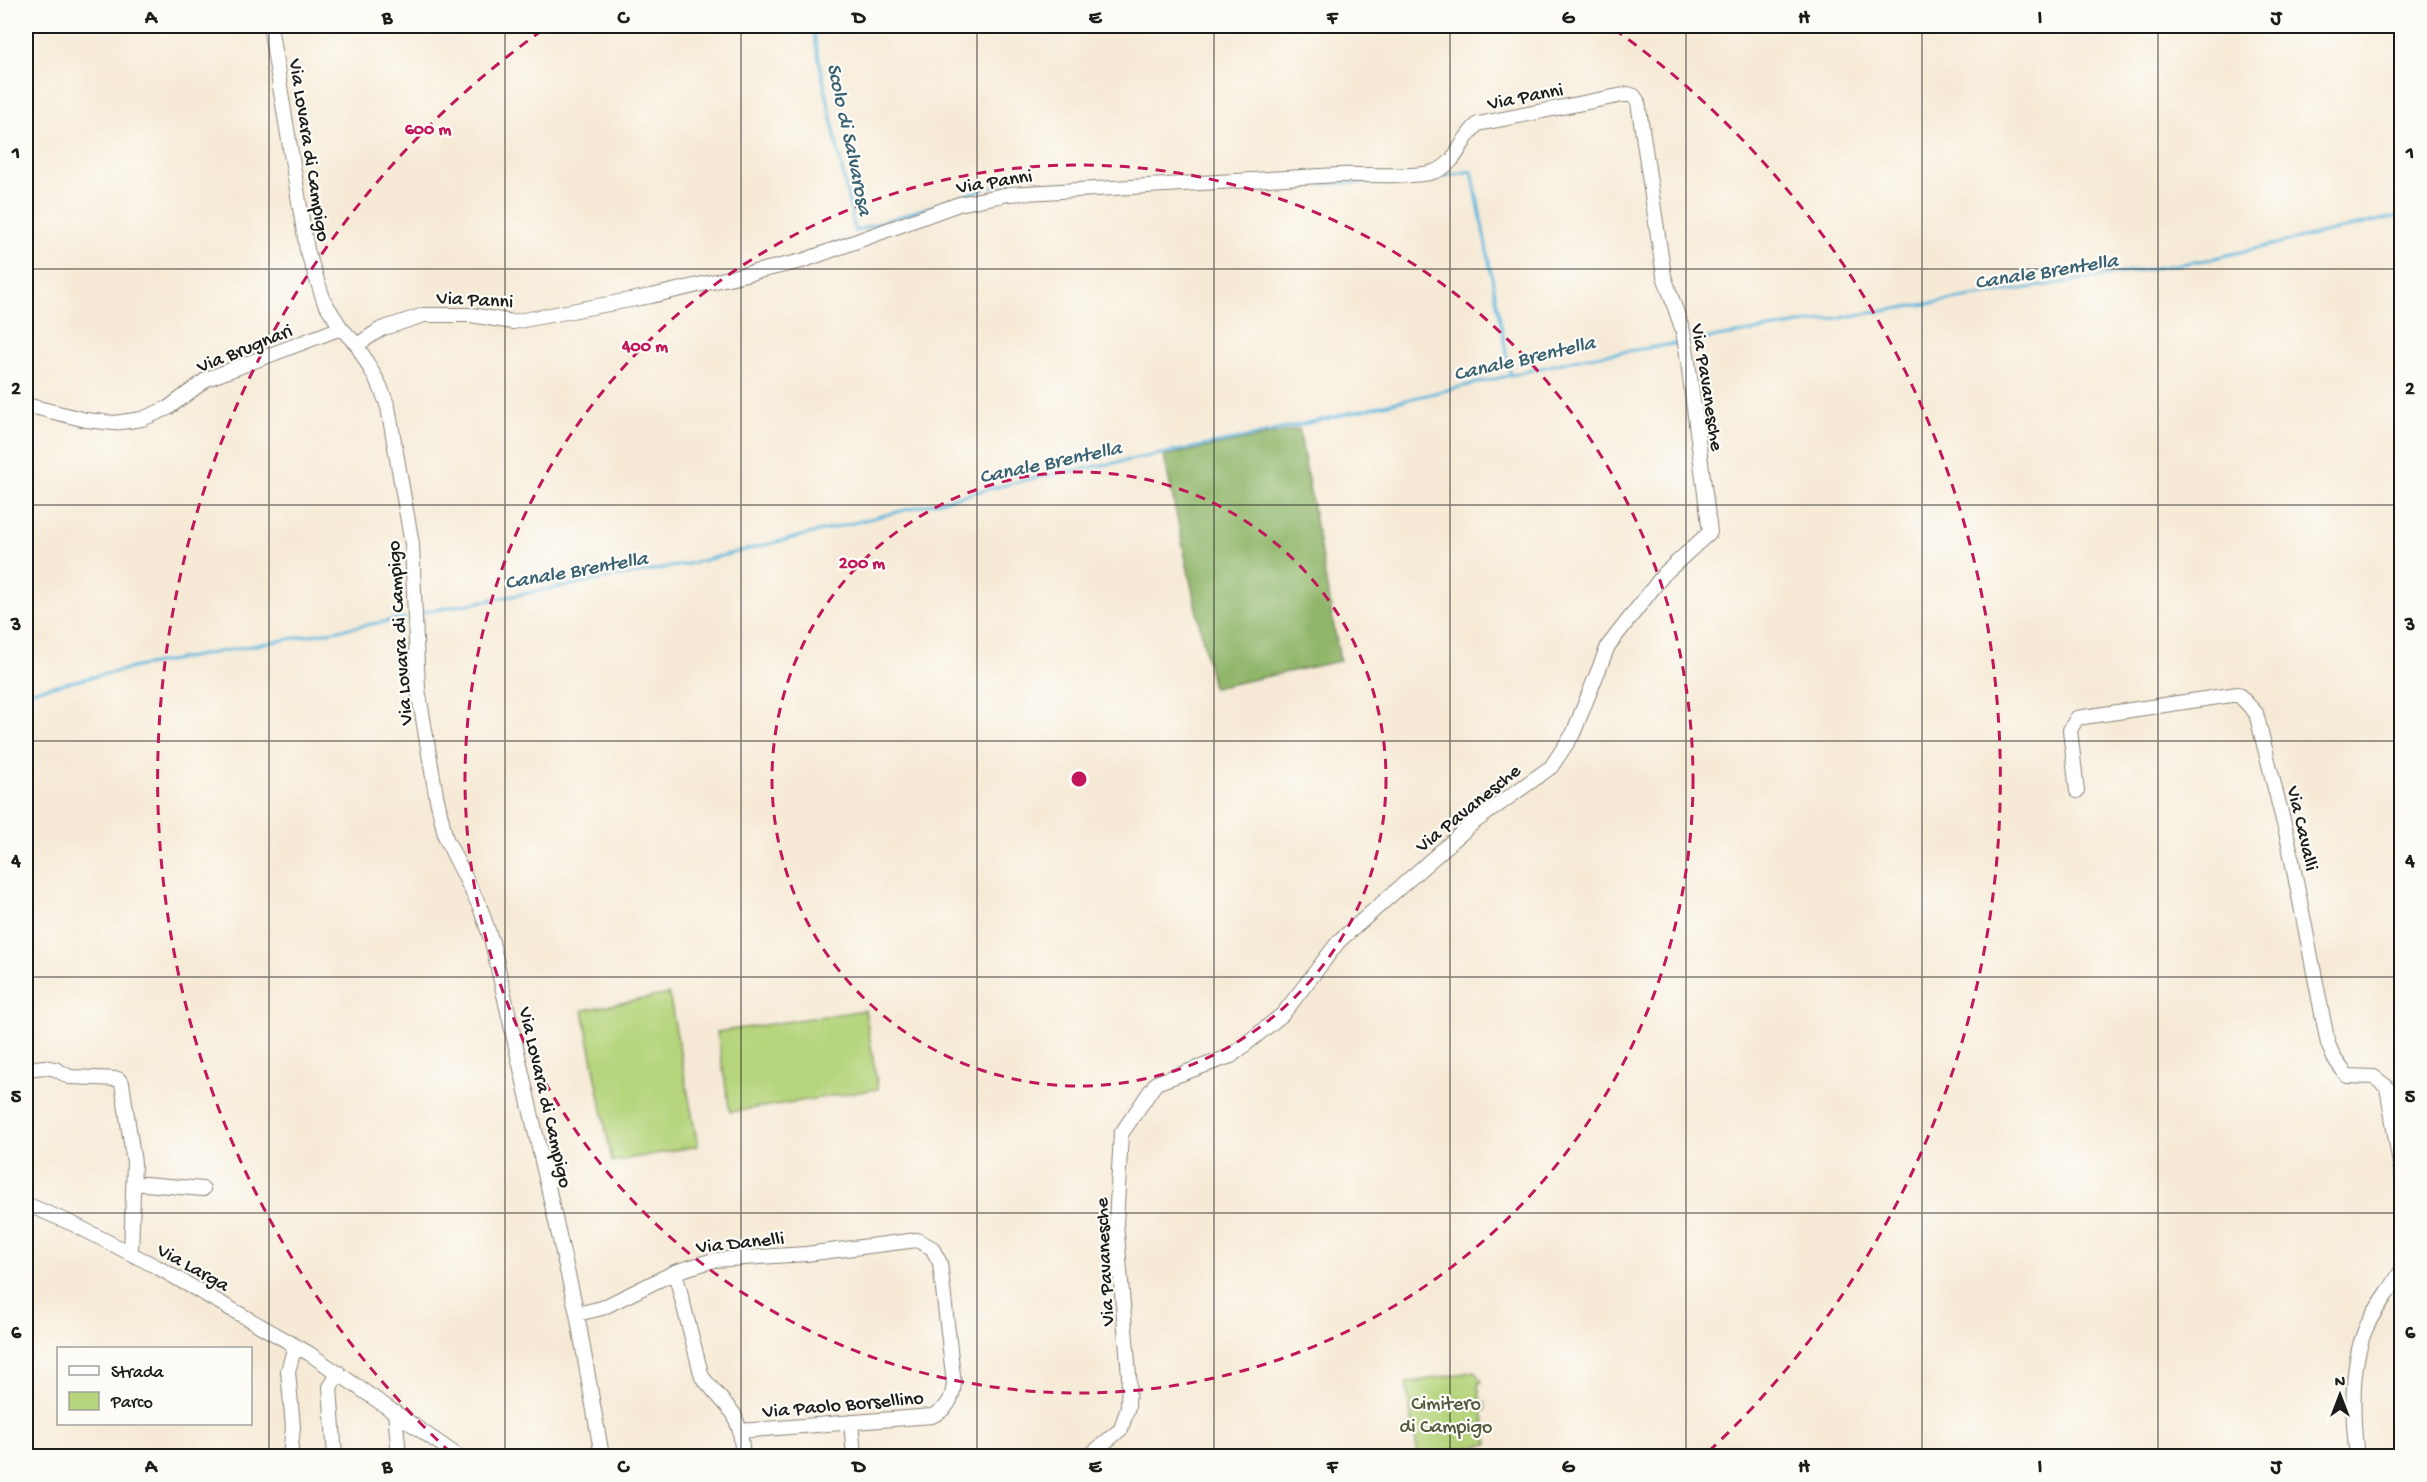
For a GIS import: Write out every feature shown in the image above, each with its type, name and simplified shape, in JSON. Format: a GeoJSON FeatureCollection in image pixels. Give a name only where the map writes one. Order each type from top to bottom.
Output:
{"type":"FeatureCollection","features":[{"type":"Feature","properties":{"kind":"street","name":"Via Lovara di Campigo"},"geometry":{"type":"LineString","coordinates":[[270,26],[307,250],[324,301],[341,328],[357,345],[380,386],[388,407],[412,544],[418,689],[440,815],[446,839],[480,907],[492,942],[577,1314],[602,1456]]}},
{"type":"Feature","properties":{"kind":"street","name":"Via Panni"},"geometry":{"type":"LineString","coordinates":[[357,345],[381,329],[424,315],[446,314],[513,322],[663,294],[802,261],[959,204],[1009,194],[1350,174],[1431,173],[1446,166],[1458,153],[1466,135],[1478,124],[1628,94],[1634,96]]}},
{"type":"Feature","properties":{"kind":"street","name":"Via Pavanesche"},"geometry":{"type":"LineString","coordinates":[[1089,1456],[1121,1429],[1128,1407],[1129,1375],[1116,1223],[1121,1134],[1156,1083],[1231,1056],[1283,1014],[1339,941],[1473,823],[1551,767],[1573,734],[1608,646],[1664,574],[1710,532],[1683,331],[1664,276],[1638,102],[1634,96]]}},
{"type":"Feature","properties":{"kind":"street","name":"Via Brugnari"},"geometry":{"type":"LineString","coordinates":[[26,405],[86,420],[114,423],[142,419],[168,408],[207,379],[341,328]]}},
{"type":"Feature","properties":{"kind":"street","name":"Via Cavalli"},"geometry":{"type":"LineString","coordinates":[[2077,790],[2070,730],[2077,718],[2214,695],[2238,694],[2256,713],[2288,840],[2328,1044],[2334,1058],[2347,1076],[2374,1077],[2387,1087],[2402,1176]]}},
{"type":"Feature","properties":{"kind":"street"},"geometry":{"type":"LineString","coordinates":[[26,1069],[45,1067],[56,1069],[70,1077],[118,1079],[122,1083],[132,1140],[134,1184],[130,1253]]}},
{"type":"Feature","properties":{"kind":"street"},"geometry":{"type":"LineString","coordinates":[[134,1184],[203,1189]]}},
{"type":"Feature","properties":{"kind":"street","name":"Via Larga"},"geometry":{"type":"LineString","coordinates":[[26,1204],[60,1218],[130,1253],[296,1346],[339,1373],[458,1456]]}},
{"type":"Feature","properties":{"kind":"street","name":"Via Danelli"},"geometry":{"type":"LineString","coordinates":[[577,1314],[602,1308],[675,1272],[714,1260],[806,1254],[917,1240]]}},
{"type":"Feature","properties":{"kind":"street","name":"Via Paolo Borsellino"},"geometry":{"type":"LineString","coordinates":[[740,1431],[932,1416],[941,1411],[953,1397],[940,1263],[932,1248],[917,1240]]}},
{"type":"Feature","properties":{"kind":"street"},"geometry":{"type":"LineString","coordinates":[[2357,1456],[2354,1388],[2366,1326],[2402,1269]]}},
{"type":"Feature","properties":{"kind":"street"},"geometry":{"type":"LineString","coordinates":[[675,1272],[702,1377],[734,1414],[740,1431],[743,1456]]}},
{"type":"Feature","properties":{"kind":"street"},"geometry":{"type":"LineString","coordinates":[[290,1456],[293,1427],[288,1371],[296,1346]]}},
{"type":"Feature","properties":{"kind":"street"},"geometry":{"type":"LineString","coordinates":[[335,1456],[330,1387],[339,1373]]}},
{"type":"Feature","properties":{"kind":"street"},"geometry":{"type":"LineString","coordinates":[[395,1412],[399,1456]]}},
{"type":"Feature","properties":{"kind":"street"},"geometry":{"type":"LineString","coordinates":[[851,1422],[854,1456]]}},
{"type":"Feature","properties":{"kind":"green space"},"geometry":{"type":"Polygon","coordinates":[[[1299,429],[1340,661],[1213,688],[1164,456],[1299,429]]]}},
{"type":"Feature","properties":{"kind":"green space"},"geometry":{"type":"Polygon","coordinates":[[[669,994],[698,1146],[612,1162],[583,1010],[669,994]]]}},
{"type":"Feature","properties":{"kind":"green space"},"geometry":{"type":"Polygon","coordinates":[[[865,1010],[878,1089],[730,1112],[717,1032],[865,1010]]]}},
{"type":"Feature","properties":{"kind":"green space","name":"Cimitero di Campigo"},"geometry":{"type":"Polygon","coordinates":[[[1476,1371],[1482,1382],[1478,1384],[1481,1404],[1485,1403],[1486,1410],[1482,1411],[1488,1444],[1418,1455],[1406,1383],[1476,1371]]]}},
{"type":"Feature","properties":{"kind":"waterway","name":"Scolo di Salvarosa"},"geometry":{"type":"LineString","coordinates":[[812,26],[855,231],[951,200]]}},
{"type":"Feature","properties":{"kind":"waterway","name":"Scolo di Salvarosa"},"geometry":{"type":"LineString","coordinates":[[1437,177],[1472,171],[1510,373]]}},
{"type":"Feature","properties":{"kind":"waterway","name":"Scolo di Salvarosa"},"geometry":{"type":"LineString","coordinates":[[1301,184],[1375,182]]}},
{"type":"Feature","properties":{"kind":"waterway","name":"Scolo di Salvarosa"},"geometry":{"type":"LineString","coordinates":[[992,187],[1086,183]]}},
{"type":"Feature","properties":{"kind":"waterway","name":"Scolo di Salvarosa"},"geometry":{"type":"LineString","coordinates":[[957,198],[985,189]]}},
{"type":"Feature","properties":{"kind":"waterway","name":"Canale Brentella"},"geometry":{"type":"LineString","coordinates":[[1692,341],[2206,260],[2402,215]]}},
{"type":"Feature","properties":{"kind":"waterway","name":"Canale Brentella"},"geometry":{"type":"LineString","coordinates":[[424,612],[693,563],[1025,480],[1244,438],[1583,358],[1680,343]]}},
{"type":"Feature","properties":{"kind":"waterway","name":"Canale Brentella"},"geometry":{"type":"LineString","coordinates":[[26,692],[141,666],[405,618]]}}]}
